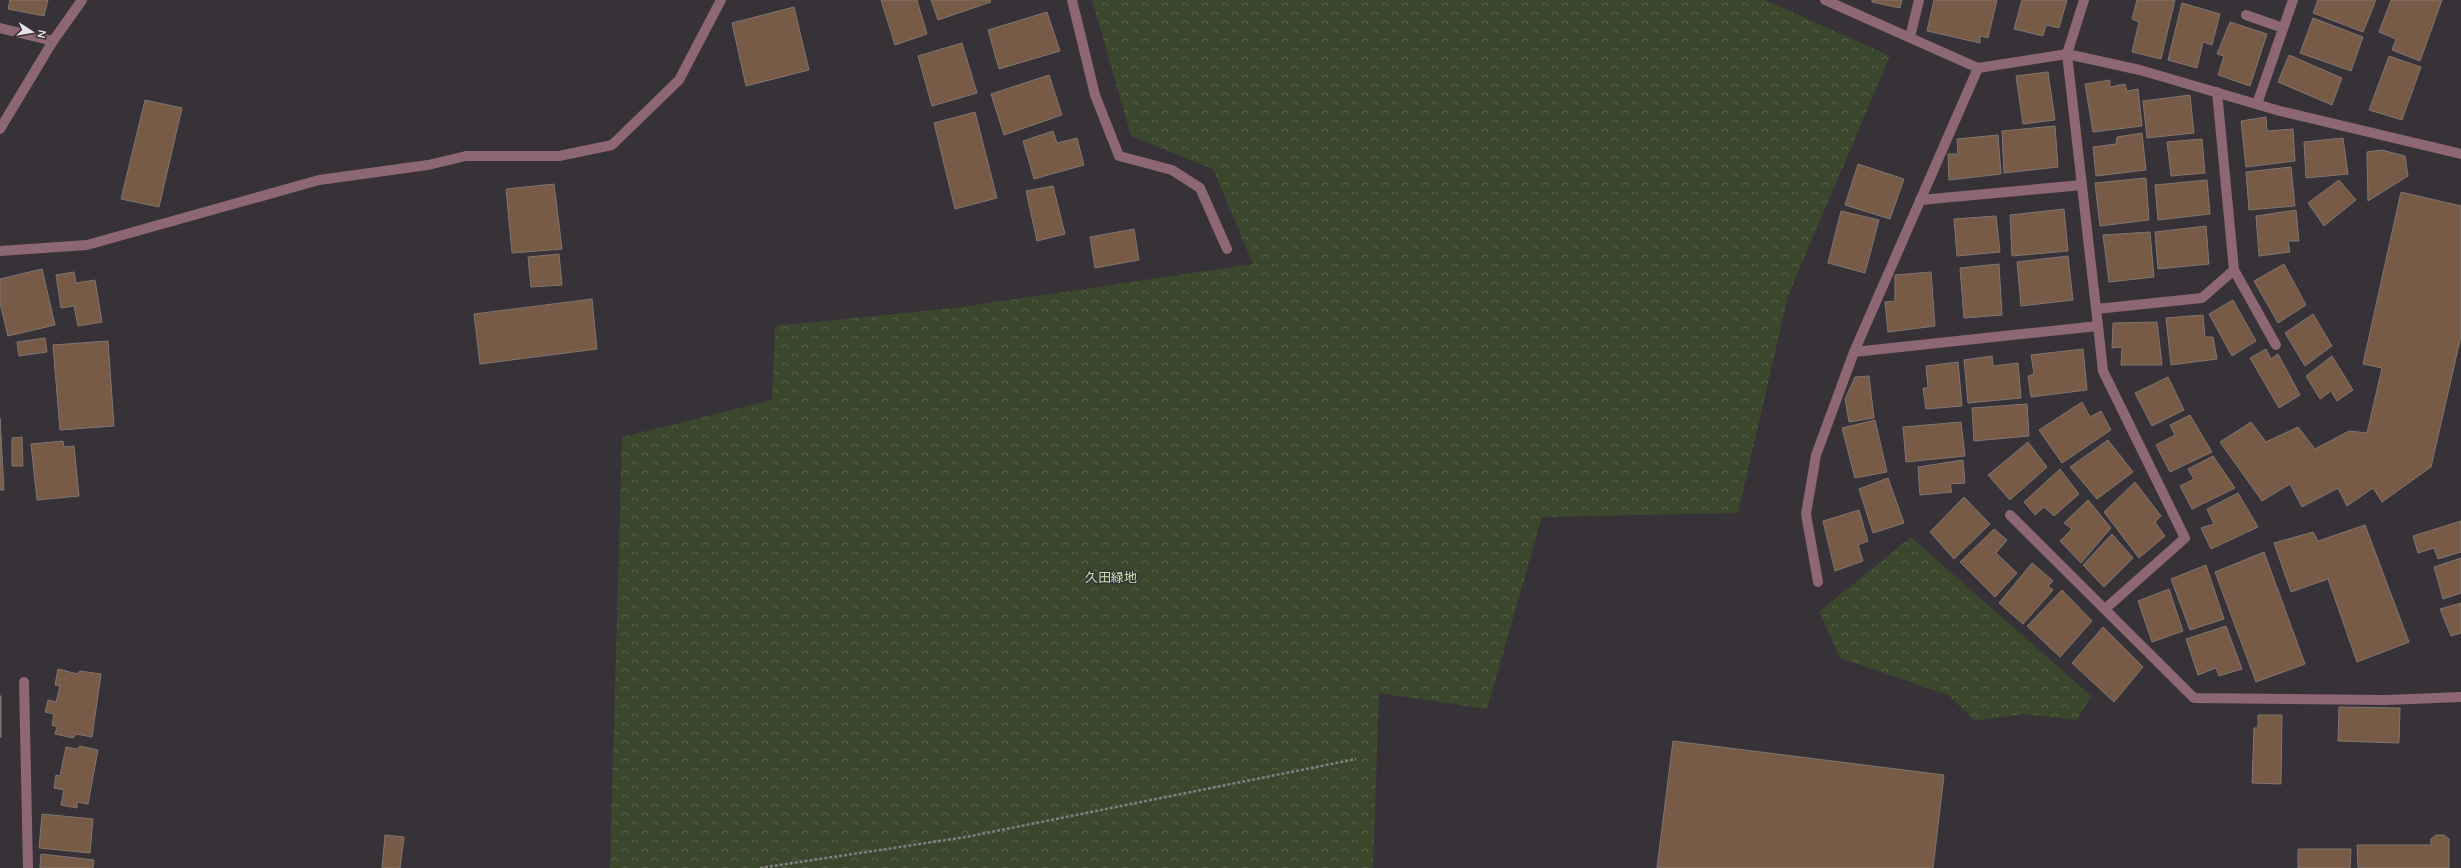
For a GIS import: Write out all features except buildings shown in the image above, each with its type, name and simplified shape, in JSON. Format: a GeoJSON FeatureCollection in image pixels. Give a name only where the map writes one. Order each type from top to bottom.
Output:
{"type":"FeatureCollection","features":[{"type":"Feature","properties":{"kind":"street"},"geometry":{"type":"LineString","coordinates":[[0,130],[53,41],[82,0]]}},
{"type":"Feature","properties":{"kind":"street"},"geometry":{"type":"LineString","coordinates":[[0,251],[87,245],[320,180],[428,165],[466,156],[559,156],[612,145],[680,80],[721,0]]}},
{"type":"Feature","properties":{"kind":"street"},"geometry":{"type":"LineString","coordinates":[[1072,0],[1095,95],[1119,156],[1172,170],[1200,188],[1227,249]]}},
{"type":"Feature","properties":{"kind":"street"},"geometry":{"type":"LineString","coordinates":[[1825,0],[1978,68],[2067,54],[2140,70],[2257,104],[2461,154]]}},
{"type":"Feature","properties":{"kind":"street"},"geometry":{"type":"LineString","coordinates":[[1910,37],[1918,0]]}},
{"type":"Feature","properties":{"kind":"street"},"geometry":{"type":"LineString","coordinates":[[2084,0],[2067,54],[2103,371],[2185,538],[2105,610]]}},
{"type":"Feature","properties":{"kind":"street"},"geometry":{"type":"LineString","coordinates":[[2257,104],[2293,0]]}},
{"type":"Feature","properties":{"kind":"street"},"geometry":{"type":"LineString","coordinates":[[2246,15],[2283,28]]}},
{"type":"Feature","properties":{"kind":"street"},"geometry":{"type":"LineString","coordinates":[[0,28],[53,41]]}},
{"type":"Feature","properties":{"kind":"street"},"geometry":{"type":"LineString","coordinates":[[1818,582],[1806,514],[1816,455],[1854,352],[1978,68]]}},
{"type":"Feature","properties":{"kind":"street"},"geometry":{"type":"LineString","coordinates":[[2217,92],[2234,270],[2276,345]]}},
{"type":"Feature","properties":{"kind":"street"},"geometry":{"type":"LineString","coordinates":[[1920,200],[2082,185]]}},
{"type":"Feature","properties":{"kind":"street"},"geometry":{"type":"LineString","coordinates":[[2096,308],[2202,298],[2234,270]]}},
{"type":"Feature","properties":{"kind":"street"},"geometry":{"type":"LineString","coordinates":[[1854,352],[2098,326]]}},
{"type":"Feature","properties":{"kind":"street"},"geometry":{"type":"LineString","coordinates":[[2010,514],[2194,698],[2386,700],[2461,697]]}},
{"type":"Feature","properties":{"kind":"street"},"geometry":{"type":"LineString","coordinates":[[24,682],[28,868]]}},
{"type":"Feature","properties":{"kind":"path"},"geometry":{"type":"LineString","coordinates":[[760,868],[966,837],[1356,759]]}},
{"type":"Feature","properties":{"kind":"green space","name":"久田緑地"},"geometry":{"type":"Polygon","coordinates":[[[1092,0],[1765,0],[1890,56],[1788,296],[1738,513],[1542,517],[1487,709],[1379,693],[1373,868],[610,868],[622,437],[772,400],[775,326],[954,308],[1253,264],[1213,169],[1131,136],[1092,0]]]}},
{"type":"Feature","properties":{"kind":"green space"},"geometry":{"type":"Polygon","coordinates":[[[1911,537],[2091,696],[2077,720],[2023,714],[1975,721],[1948,695],[1840,658],[1819,612],[1911,537]]]}}]}
